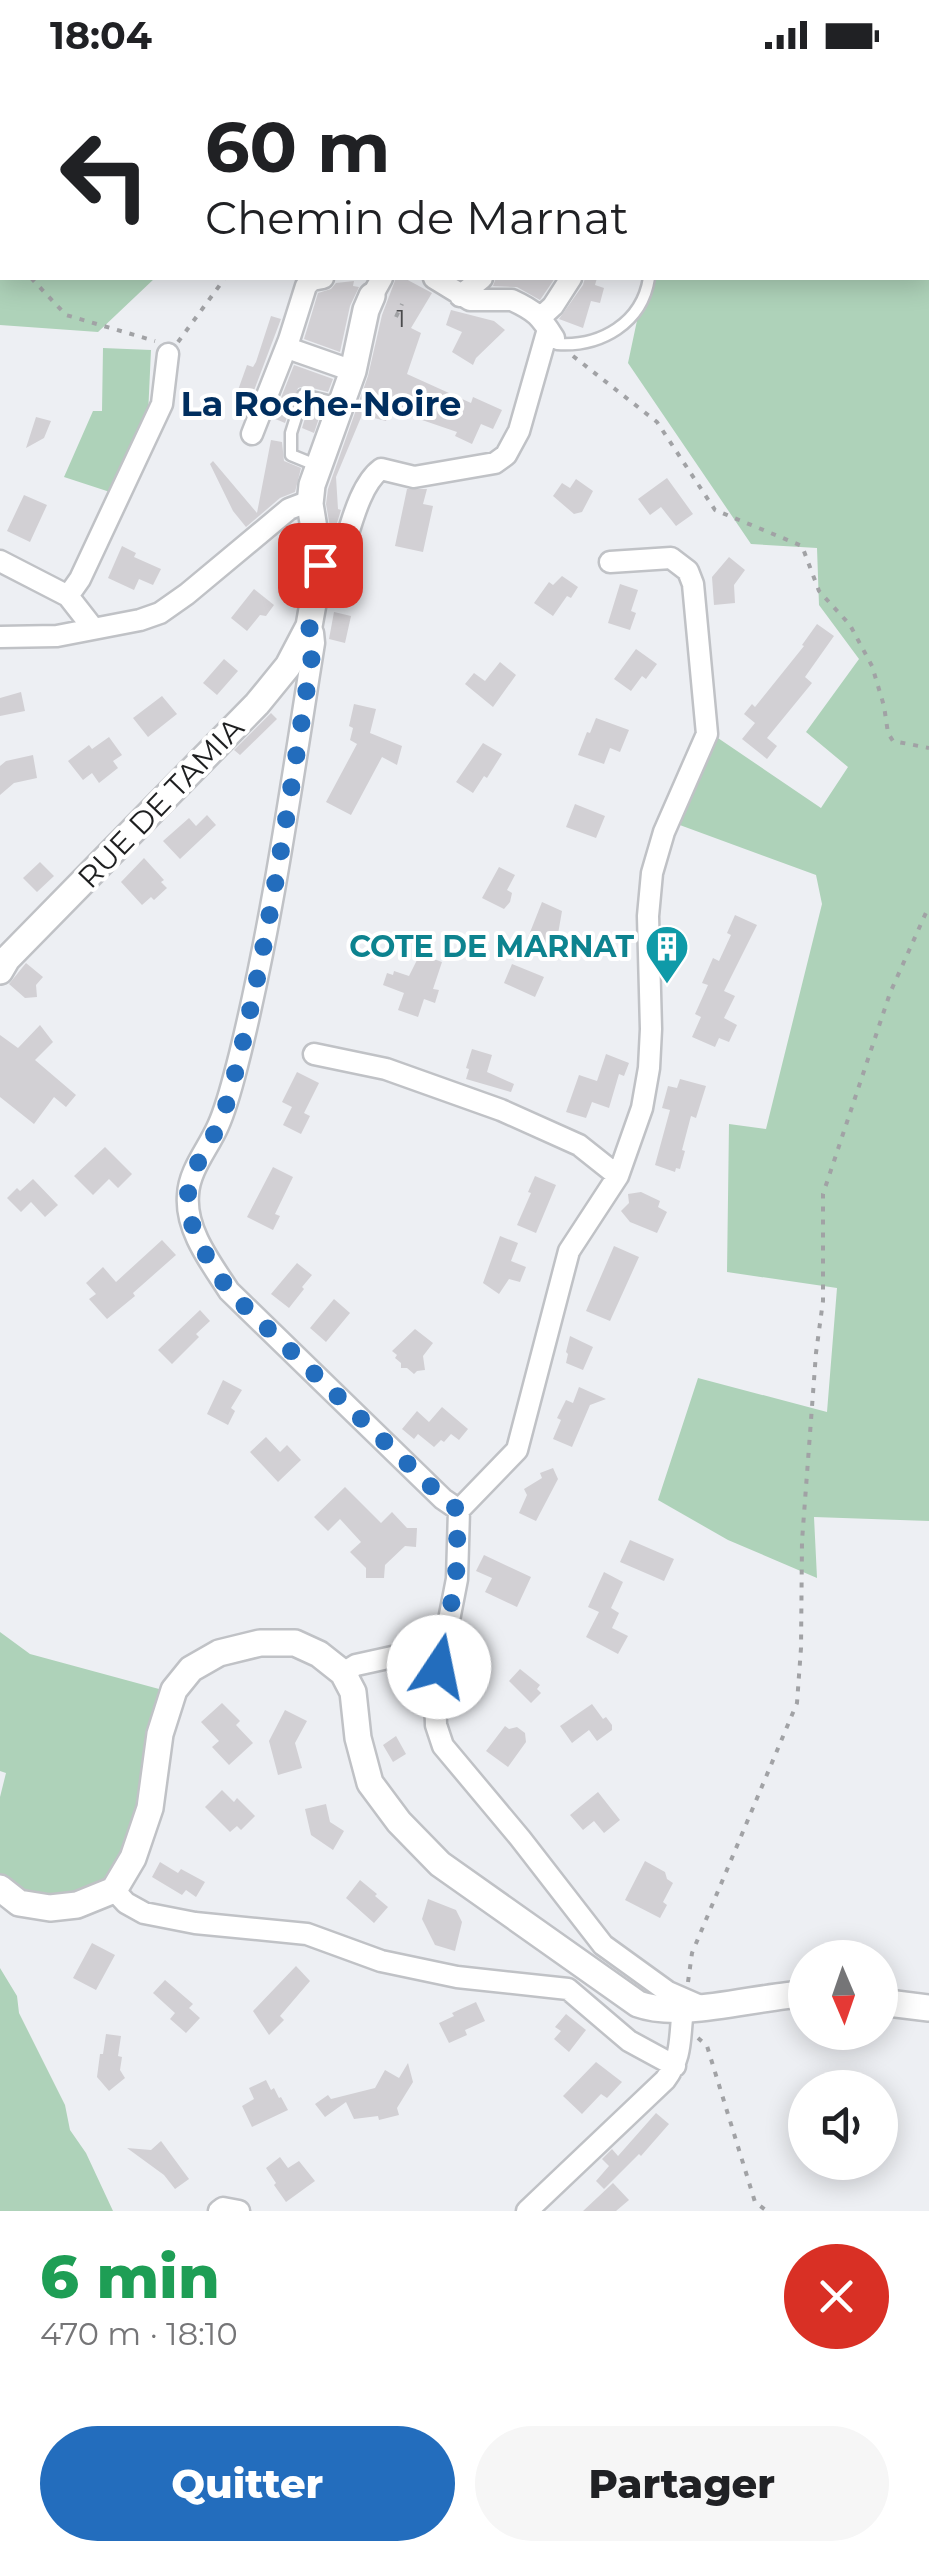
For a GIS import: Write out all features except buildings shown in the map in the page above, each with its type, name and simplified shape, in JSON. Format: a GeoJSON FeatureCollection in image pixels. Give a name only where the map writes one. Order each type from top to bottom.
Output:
{"type":"FeatureCollection","features":[{"type":"Feature","properties":{"kind":"street"},"geometry":{"type":"LineString","coordinates":[[252,434],[306,286],[312,280]]}},
{"type":"Feature","properties":{"kind":"street"},"geometry":{"type":"LineString","coordinates":[[437,280],[460,296],[478,302],[512,300],[549,330]]}},
{"type":"Feature","properties":{"kind":"street"},"geometry":{"type":"LineString","coordinates":[[460,296],[480,280]]}},
{"type":"Feature","properties":{"kind":"street"},"geometry":{"type":"LineString","coordinates":[[319,558],[326,562],[342,556],[366,486],[376,472],[414,477],[495,463],[506,455],[519,431],[549,330],[552,306],[570,280]]}},
{"type":"Feature","properties":{"kind":"street"},"geometry":{"type":"LineString","coordinates":[[0,637],[57,636],[140,620],[160,612],[289,509],[310,504],[312,485],[354,371],[372,284]]}},
{"type":"Feature","properties":{"kind":"street"},"geometry":{"type":"LineString","coordinates":[[296,350],[354,371]]}},
{"type":"Feature","properties":{"kind":"street"},"geometry":{"type":"LineString","coordinates":[[68,596],[80,579],[162,404],[168,354]]}},
{"type":"Feature","properties":{"kind":"street","name":"RUE DE TAMIA"},"geometry":{"type":"LineString","coordinates":[[0,971],[257,704],[288,666],[308,626],[320,565],[310,504]]}},
{"type":"Feature","properties":{"kind":"street"},"geometry":{"type":"LineString","coordinates":[[610,562],[671,558],[688,570],[707,734],[664,832],[652,873],[648,916],[651,1029],[642,1108],[618,1176],[569,1251],[518,1450],[458,1510],[456,1579],[435,1692],[436,1726],[443,1746],[603,1945],[688,2011]]}},
{"type":"Feature","properties":{"kind":"street"},"geometry":{"type":"LineString","coordinates":[[0,561],[68,596],[93,628]]}},
{"type":"Feature","properties":{"kind":"street"},"geometry":{"type":"LineString","coordinates":[[308,626],[314,643],[260,965],[220,1123],[192,1176],[188,1197],[191,1220],[203,1250],[229,1291],[458,1510]]}},
{"type":"Feature","properties":{"kind":"street"},"geometry":{"type":"LineString","coordinates":[[314,1054],[386,1069],[501,1110],[579,1146],[618,1176]]}},
{"type":"Feature","properties":{"kind":"street"},"geometry":{"type":"LineString","coordinates":[[343,1673],[356,1665],[443,1642]]}},
{"type":"Feature","properties":{"kind":"street"},"geometry":{"type":"LineString","coordinates":[[0,1888],[18,1903],[50,1908],[76,1904],[114,1890],[134,1858],[150,1808],[160,1734],[174,1690],[191,1669],[219,1652],[260,1643],[295,1643],[319,1654],[343,1673],[353,1692],[358,1738],[370,1784],[440,1864],[638,2004],[652,2009],[688,2011],[788,1995]]}},
{"type":"Feature","properties":{"kind":"street"},"geometry":{"type":"LineString","coordinates":[[114,1890],[126,1904],[144,1913],[195,1923],[307,1934],[381,1960],[457,1978],[568,1989],[629,2041],[676,2066]]}},
{"type":"Feature","properties":{"kind":"street"},"geometry":{"type":"LineString","coordinates":[[898,2004],[929,2008]]}},
{"type":"Feature","properties":{"kind":"street"},"geometry":{"type":"LineString","coordinates":[[527,2211],[666,2080],[676,2066],[688,2011]]}},
{"type":"Feature","properties":{"kind":"street"},"geometry":{"type":"LineString","coordinates":[[219,2211],[239,2211]]}},
{"type":"Feature","properties":{"kind":"lane"},"geometry":{"type":"LineString","coordinates":[[549,330],[577,346],[595,342],[624,326],[647,292],[649,280]]}},
{"type":"Feature","properties":{"kind":"lane"},"geometry":{"type":"LineString","coordinates":[[319,466],[291,455],[291,433],[302,396],[340,404]]}},
{"type":"Feature","properties":{"kind":"path"},"geometry":{"type":"LineString","coordinates":[[33,280],[66,316],[153,339],[168,354],[224,280]]}},
{"type":"Feature","properties":{"kind":"path"},"geometry":{"type":"LineString","coordinates":[[396,317],[402,304]]}},
{"type":"Feature","properties":{"kind":"path"},"geometry":{"type":"LineString","coordinates":[[549,330],[657,422],[714,510],[802,546],[820,591],[850,625],[872,666],[888,732],[894,741],[929,748]]}},
{"type":"Feature","properties":{"kind":"path"},"geometry":{"type":"LineString","coordinates":[[767,2211],[755,2202],[708,2046],[688,2011],[692,1953],[798,1703],[802,1541],[822,1302],[823,1194],[890,993],[929,906]]}},
{"type":"Feature","properties":{"kind":"green space"},"geometry":{"type":"Polygon","coordinates":[[[0,280],[153,280],[98,332],[0,325],[0,280]]]}},
{"type":"Feature","properties":{"kind":"green space"},"geometry":{"type":"Polygon","coordinates":[[[646,280],[929,280],[929,1521],[814,1517],[817,1578],[728,1540],[658,1500],[698,1378],[827,1412],[837,1288],[727,1272],[729,1124],[766,1129],[822,904],[816,875],[677,824],[715,736],[821,808],[848,767],[806,732],[859,659],[819,605],[817,548],[751,544],[628,363],[646,280]]]}},
{"type":"Feature","properties":{"kind":"green space"},"geometry":{"type":"Polygon","coordinates":[[[103,348],[151,350],[148,415],[116,494],[64,477],[93,411],[102,411],[103,348]]]}},
{"type":"Feature","properties":{"kind":"green space"},"geometry":{"type":"Polygon","coordinates":[[[0,1632],[30,1654],[159,1689],[131,1841],[111,1880],[81,1893],[50,1899],[21,1890],[0,1875],[0,1797],[6,1773],[0,1771],[0,1632]]]}},
{"type":"Feature","properties":{"kind":"green space"},"geometry":{"type":"Polygon","coordinates":[[[0,1968],[17,1996],[19,2013],[65,2105],[70,2130],[86,2153],[113,2211],[0,2211],[0,1968]]]}},
{"type":"Feature","properties":{"kind":"place","name":"COTE DE MARNAT"},"geometry":{"type":"Point","coordinates":[667,985]}},
{"type":"Feature","properties":{"kind":"district","name":"La Roche-Noire"},"geometry":{"type":"Point","coordinates":[321,404]}},
{"type":"Feature","properties":{"kind":"route"},"geometry":{"type":"LineString","coordinates":[[320,565],[308,626],[314,643],[260,965],[220,1123],[192,1176],[188,1197],[191,1220],[203,1250],[229,1291],[458,1510],[456,1579],[439,1667]]}}]}
